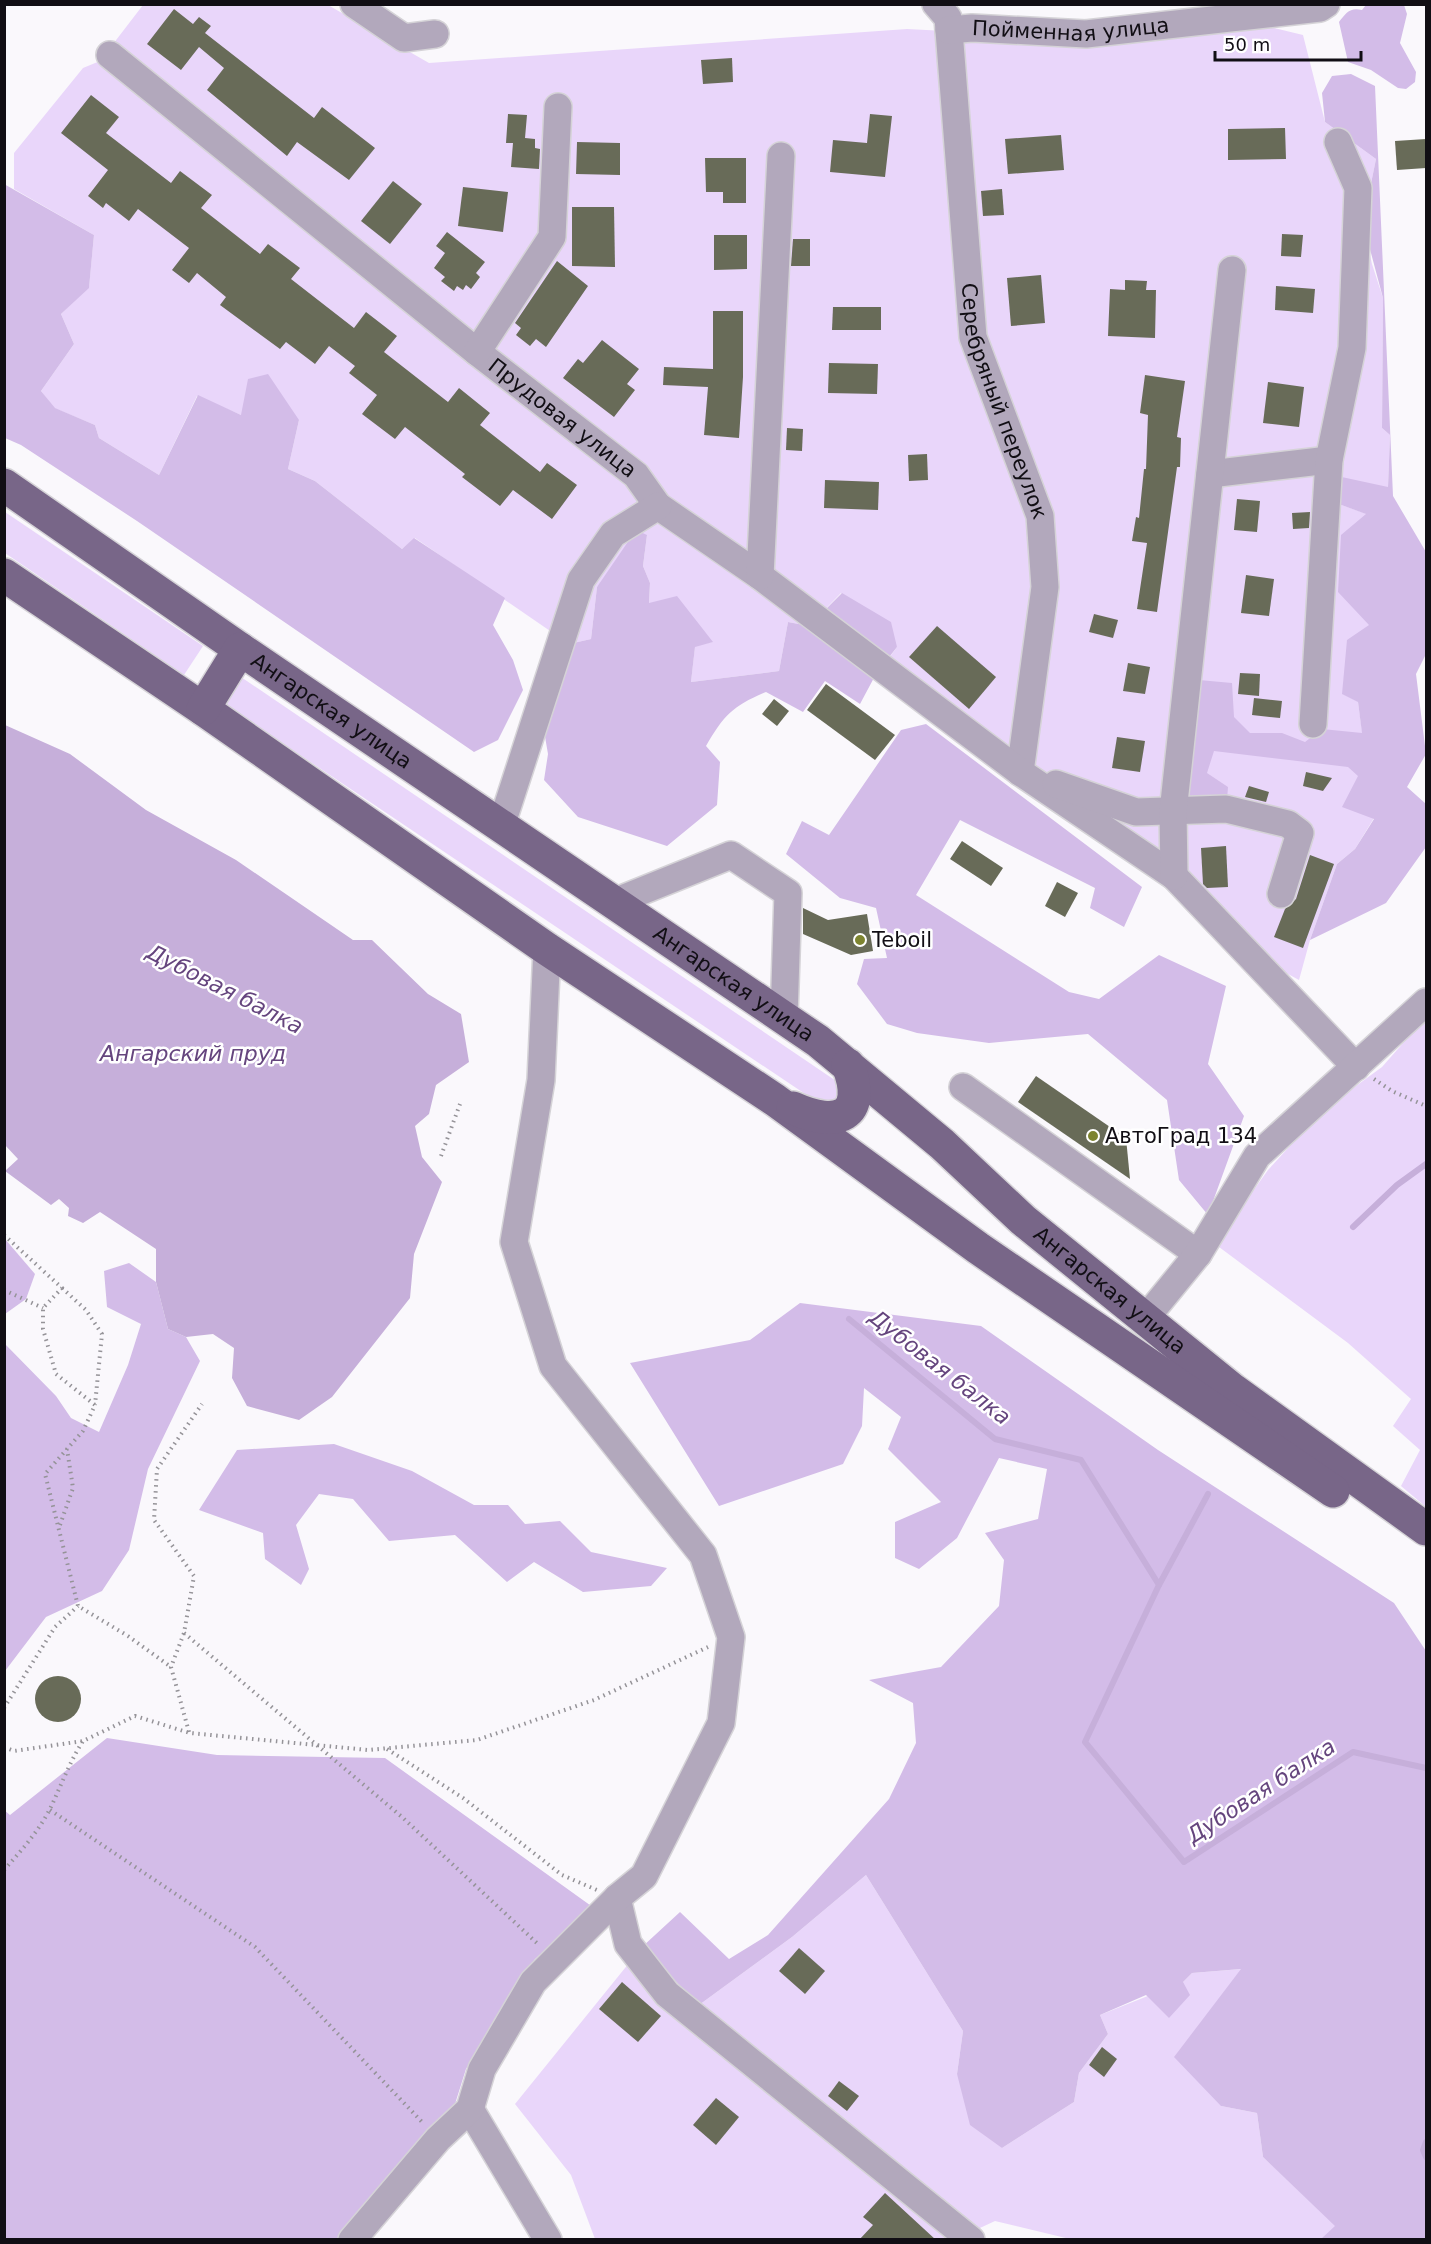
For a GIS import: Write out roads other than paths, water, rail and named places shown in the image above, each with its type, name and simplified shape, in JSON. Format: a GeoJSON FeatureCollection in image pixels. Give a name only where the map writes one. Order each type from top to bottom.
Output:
{"type":"FeatureCollection","features":[{"type":"Feature","properties":{"kind":"main road","name":"Ангарская улица"},"geometry":{"type":"LineString","coordinates":[[4,486],[612,903],[784,1017],[848,1065],[942,1144],[1023,1221],[1233,1390],[1426,1528]]}},
{"type":"Feature","properties":{"kind":"main road","name":"Ангарская улица"},"geometry":{"type":"LineString","coordinates":[[4,575],[203,709],[547,949],[775,1100],[978,1248],[1426,1554]]}},
{"type":"Feature","properties":{"kind":"main road"},"geometry":{"type":"LineString","coordinates":[[203,709],[240,649]]}},
{"type":"Feature","properties":{"kind":"main road"},"geometry":{"type":"LineString","coordinates":[[775,1100],[818,1118],[828,1118],[844,1112],[852,1106],[856,1098],[856,1085],[848,1065]]}},
{"type":"Feature","properties":{"kind":"street"},"geometry":{"type":"LineString","coordinates":[[354,4],[404,38],[435,33]]}},
{"type":"Feature","properties":{"kind":"street","name":"Пойменная улица"},"geometry":{"type":"LineString","coordinates":[[936,4],[948,18],[1086,34],[1320,8],[1326,4]]}},
{"type":"Feature","properties":{"kind":"street","name":"Серебряный переулок"},"geometry":{"type":"LineString","coordinates":[[965,21],[973,337],[1040,516],[1046,587],[1020,772]]}},
{"type":"Feature","properties":{"kind":"street","name":"Прудовая улица"},"geometry":{"type":"LineString","coordinates":[[110,55],[477,352],[636,474],[658,507],[760,576],[1020,772],[1174,876],[1356,1067]]}},
{"type":"Feature","properties":{"kind":"street"},"geometry":{"type":"LineString","coordinates":[[477,352],[552,237],[558,107]]}},
{"type":"Feature","properties":{"kind":"street"},"geometry":{"type":"LineString","coordinates":[[1313,724],[1329,459],[1352,348],[1358,188],[1338,142]]}},
{"type":"Feature","properties":{"kind":"street"},"geometry":{"type":"LineString","coordinates":[[760,576],[781,156]]}},
{"type":"Feature","properties":{"kind":"street"},"geometry":{"type":"LineString","coordinates":[[1174,876],[1173,812],[1232,270]]}},
{"type":"Feature","properties":{"kind":"street"},"geometry":{"type":"LineString","coordinates":[[1210,474],[1329,459]]}},
{"type":"Feature","properties":{"kind":"street"},"geometry":{"type":"LineString","coordinates":[[501,826],[581,580],[613,534],[658,507]]}},
{"type":"Feature","properties":{"kind":"street"},"geometry":{"type":"LineString","coordinates":[[1020,772],[1136,812],[1226,809],[1288,824],[1300,833],[1281,894]]}},
{"type":"Feature","properties":{"kind":"street"},"geometry":{"type":"LineString","coordinates":[[612,903],[731,855],[788,893],[784,1017]]}},
{"type":"Feature","properties":{"kind":"street"},"geometry":{"type":"LineString","coordinates":[[352,2240],[438,2139],[470,2109],[482,2069],[533,1982],[617,1898],[644,1876],[721,1723],[730,1637],[703,1555],[553,1366],[514,1242],[541,1080],[547,949]]}},
{"type":"Feature","properties":{"kind":"street"},"geometry":{"type":"LineString","coordinates":[[1145,1319],[1198,1254],[1257,1156],[1417,1014],[1426,1002]]}},
{"type":"Feature","properties":{"kind":"street"},"geometry":{"type":"LineString","coordinates":[[963,1087],[1198,1254]]}},
{"type":"Feature","properties":{"kind":"street"},"geometry":{"type":"LineString","coordinates":[[617,1898],[628,1944],[667,1994],[971,2240]]}},
{"type":"Feature","properties":{"kind":"street"},"geometry":{"type":"LineString","coordinates":[[470,2109],[548,2240]]}},
{"type":"Feature","properties":{"kind":"street"},"geometry":{"type":"LineString","coordinates":[[375,2240],[381,2206]]}},
{"type":"Feature","properties":{"kind":"water","name":"Ангарский пруд"},"geometry":{"type":"Polygon","coordinates":[[[5,725],[70,754],[146,810],[236,860],[353,940],[372,940],[428,994],[461,1014],[469,1062],[436,1085],[429,1114],[415,1126],[422,1157],[442,1182],[414,1254],[410,1298],[332,1397],[299,1420],[247,1406],[232,1378],[234,1348],[213,1334],[186,1337],[168,1329],[156,1282],[156,1249],[100,1212],[83,1223],[68,1216],[69,1208],[59,1199],[51,1205],[5,1171],[18,1159],[4,1144],[5,725]]]}},
{"type":"Feature","properties":{"kind":"waterway"},"geometry":{"type":"LineString","coordinates":[[1353,1227],[1397,1185],[1426,1164]]}},
{"type":"Feature","properties":{"kind":"waterway","name":"Дубовая балка"},"geometry":{"type":"LineString","coordinates":[[849,1319],[995,1439],[1081,1460],[1159,1585],[1085,1742],[1184,1862],[1353,1752],[1426,1768]]}},
{"type":"Feature","properties":{"kind":"waterway"},"geometry":{"type":"LineString","coordinates":[[1159,1585],[1208,1494]]}},
{"type":"Feature","properties":{"kind":"waterway","name":"Дубовая балка"},"geometry":{"type":"LineString","coordinates":[[1426,2142],[1423,2150],[1426,2157]]}},
{"type":"Feature","properties":{"kind":"place","name":"Teboil"},"geometry":{"type":"Point","coordinates":[860,940]}},
{"type":"Feature","properties":{"kind":"place","name":"АвтоГрад 134"},"geometry":{"type":"Point","coordinates":[1093,1136]}}]}
